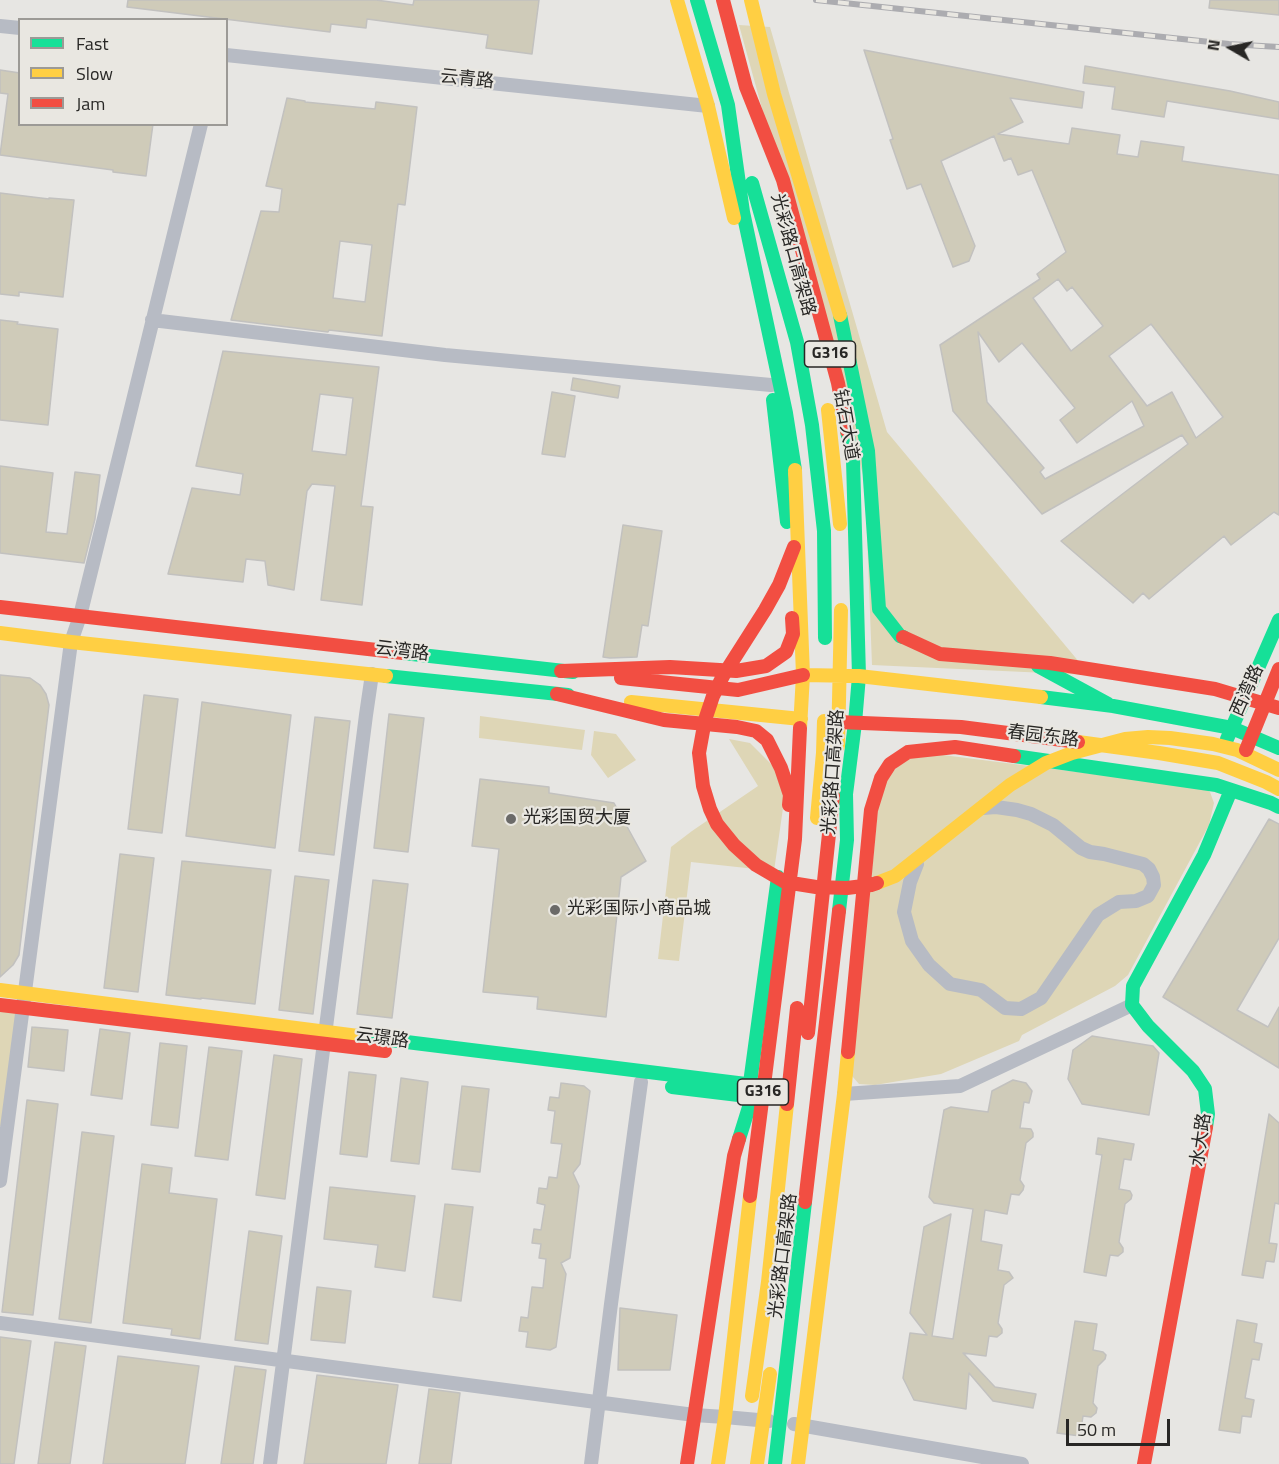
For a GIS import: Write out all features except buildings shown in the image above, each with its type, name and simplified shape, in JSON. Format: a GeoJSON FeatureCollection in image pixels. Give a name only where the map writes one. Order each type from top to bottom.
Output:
{"type":"FeatureCollection","features":[{"type":"Feature","properties":{"kind":"main road"},"geometry":{"type":"LineString","coordinates":[[561,671],[670,667],[736,671],[766,666],[786,652],[793,634],[786,518],[771,385],[708,106],[677,0]]}},
{"type":"Feature","properties":{"kind":"main road","name":"G316"},"geometry":{"type":"LineString","coordinates":[[697,0],[728,105],[743,212],[786,413],[795,470],[803,675],[795,839],[755,1094],[752,1178],[718,1464]]}},
{"type":"Feature","properties":{"kind":"main road","name":"钻石大道"},"geometry":{"type":"LineString","coordinates":[[723,0],[746,87],[783,180],[838,383],[853,460],[859,676],[855,723]]}},
{"type":"Feature","properties":{"kind":"main road"},"geometry":{"type":"LineString","coordinates":[[746,87],[748,0]]}},
{"type":"Feature","properties":{"kind":"main road"},"geometry":{"type":"LineString","coordinates":[[748,0],[839,312],[868,451],[879,609],[900,636],[940,654],[1050,663],[1215,689],[1279,708]]}},
{"type":"Feature","properties":{"kind":"main road"},"geometry":{"type":"LineString","coordinates":[[684,22],[728,105]]}},
{"type":"Feature","properties":{"kind":"main road","name":"光彩路口高架路"},"geometry":{"type":"LineString","coordinates":[[746,87],[804,294],[819,363]]}},
{"type":"Feature","properties":{"kind":"main road","name":"光彩路口高架路"},"geometry":{"type":"LineString","coordinates":[[728,105],[797,342],[812,425],[824,531],[825,690]]}},
{"type":"Feature","properties":{"kind":"main road"},"geometry":{"type":"LineString","coordinates":[[750,178],[795,420],[800,523],[793,554],[779,585],[713,696],[705,720],[699,753],[703,786],[710,809],[717,824],[741,851],[756,865],[785,882],[816,887],[847,888],[871,885],[895,876],[1010,785],[1046,763],[1072,753],[1125,739],[1170,738],[1213,744],[1236,750],[1279,770]]}},
{"type":"Feature","properties":{"kind":"main road"},"geometry":{"type":"LineString","coordinates":[[826,398],[840,541]]}},
{"type":"Feature","properties":{"kind":"main road"},"geometry":{"type":"LineString","coordinates":[[786,413],[786,518]]}},
{"type":"Feature","properties":{"kind":"main road"},"geometry":{"type":"LineString","coordinates":[[853,460],[874,527]]}},
{"type":"Feature","properties":{"kind":"main road","name":"光彩路口高架路"},"geometry":{"type":"LineString","coordinates":[[807,1049],[838,755],[841,600]]}},
{"type":"Feature","properties":{"kind":"main road","name":"云湾路"},"geometry":{"type":"LineString","coordinates":[[0,607],[738,690],[803,675]]}},
{"type":"Feature","properties":{"kind":"main road","name":"西湾路"},"geometry":{"type":"LineString","coordinates":[[1218,763],[1279,620]]}},
{"type":"Feature","properties":{"kind":"main road","name":"云湾路"},"geometry":{"type":"LineString","coordinates":[[0,633],[801,719]]}},
{"type":"Feature","properties":{"kind":"main road"},"geometry":{"type":"LineString","coordinates":[[1029,661],[1113,706]]}},
{"type":"Feature","properties":{"kind":"main road","name":"西湾路"},"geometry":{"type":"LineString","coordinates":[[1238,771],[1279,669]]}},
{"type":"Feature","properties":{"kind":"main road"},"geometry":{"type":"LineString","coordinates":[[803,675],[859,676],[1113,706],[1232,728],[1279,748]]}},
{"type":"Feature","properties":{"kind":"main road"},"geometry":{"type":"LineString","coordinates":[[557,694],[664,720],[756,731],[767,741],[782,768],[790,795],[755,1094],[734,1156],[687,1464]]}},
{"type":"Feature","properties":{"kind":"main road","name":"光彩路口高架路"},"geometry":{"type":"LineString","coordinates":[[815,834],[824,753],[825,712]]}},
{"type":"Feature","properties":{"kind":"main road","name":"春园东路"},"geometry":{"type":"LineString","coordinates":[[801,719],[961,727],[1159,753],[1218,763],[1279,789]]}},
{"type":"Feature","properties":{"kind":"main road","name":"G316"},"geometry":{"type":"LineString","coordinates":[[775,1464],[844,868],[847,840],[846,795],[855,723]]}},
{"type":"Feature","properties":{"kind":"main road"},"geometry":{"type":"LineString","coordinates":[[844,868],[871,810],[881,778],[890,764],[908,752],[955,747],[1216,785],[1279,807]]}},
{"type":"Feature","properties":{"kind":"main road"},"geometry":{"type":"LineString","coordinates":[[1132,1005],[1133,986],[1204,855],[1231,790]]}},
{"type":"Feature","properties":{"kind":"main road"},"geometry":{"type":"LineString","coordinates":[[798,1464],[844,1094],[871,810]]}},
{"type":"Feature","properties":{"kind":"main road"},"geometry":{"type":"LineString","coordinates":[[807,904],[811,869]]}},
{"type":"Feature","properties":{"kind":"main road"},"geometry":{"type":"LineString","coordinates":[[831,983],[848,1054]]}},
{"type":"Feature","properties":{"kind":"main road","name":"云璟路"},"geometry":{"type":"LineString","coordinates":[[0,990],[24,1000],[325,1037],[724,1094],[755,1094]]}},
{"type":"Feature","properties":{"kind":"main road","name":"光彩路口高架路"},"geometry":{"type":"LineString","coordinates":[[747,1430],[768,1282],[798,997]]}},
{"type":"Feature","properties":{"kind":"main road","name":"云璟路"},"geometry":{"type":"LineString","coordinates":[[0,1005],[24,1000]]}},
{"type":"Feature","properties":{"kind":"main road","name":"水大路"},"geometry":{"type":"LineString","coordinates":[[1132,1005],[1148,1026],[1193,1071],[1205,1089],[1208,1114],[1144,1464]]}},
{"type":"Feature","properties":{"kind":"main road","name":"云璟路"},"geometry":{"type":"LineString","coordinates":[[325,1037],[441,1046],[755,1094]]}},
{"type":"Feature","properties":{"kind":"main road"},"geometry":{"type":"LineString","coordinates":[[758,1464],[771,1363]]}},
{"type":"Feature","properties":{"kind":"street"},"geometry":{"type":"LineString","coordinates":[[0,26],[18,28]]}},
{"type":"Feature","properties":{"kind":"street","name":"云青路"},"geometry":{"type":"LineString","coordinates":[[228,55],[708,106]]}},
{"type":"Feature","properties":{"kind":"street"},"geometry":{"type":"LineString","coordinates":[[0,1181],[71,642],[80,616],[200,126]]}},
{"type":"Feature","properties":{"kind":"street"},"geometry":{"type":"LineString","coordinates":[[152,320],[445,355],[771,385]]}},
{"type":"Feature","properties":{"kind":"street"},"geometry":{"type":"LineString","coordinates":[[270,1464],[372,674]]}},
{"type":"Feature","properties":{"kind":"street"},"geometry":{"type":"LineString","coordinates":[[920,856],[910,882],[904,912],[912,940],[929,965],[950,984],[981,990],[1005,1008],[1021,1009],[1041,998],[1098,915],[1119,902],[1136,901],[1148,896],[1154,885],[1149,869],[1143,864],[1081,848],[1053,825],[1031,814],[996,807],[981,808]]}},
{"type":"Feature","properties":{"kind":"street"},"geometry":{"type":"LineString","coordinates":[[844,1094],[960,1086],[1132,1005]]}},
{"type":"Feature","properties":{"kind":"street"},"geometry":{"type":"LineString","coordinates":[[591,1464],[641,1082]]}},
{"type":"Feature","properties":{"kind":"street"},"geometry":{"type":"LineString","coordinates":[[0,1323],[599,1403],[803,1425],[1022,1464]]}},
{"type":"Feature","properties":{"kind":"shaded area"},"geometry":{"type":"Polygon","coordinates":[[[739,25],[770,27],[887,432],[1090,675],[872,665],[865,482],[739,25]]]}},
{"type":"Feature","properties":{"kind":"shaded area"},"geometry":{"type":"Polygon","coordinates":[[[480,716],[585,730],[582,750],[479,738],[480,716]]]}},
{"type":"Feature","properties":{"kind":"shaded area"},"geometry":{"type":"Polygon","coordinates":[[[594,731],[616,734],[636,760],[608,778],[591,755],[594,731]]]}},
{"type":"Feature","properties":{"kind":"shaded area"},"geometry":{"type":"Polygon","coordinates":[[[729,739],[750,743],[773,766],[785,794],[774,871],[691,862],[679,961],[658,959],[671,847],[758,786],[729,739]]]}},
{"type":"Feature","properties":{"kind":"shaded area"},"geometry":{"type":"Polygon","coordinates":[[[927,753],[1204,788],[1210,792],[1214,803],[1209,825],[1128,975],[1115,986],[1022,1035],[1019,1041],[941,1074],[875,1085],[859,1084],[852,1076],[879,799],[884,779],[909,757],[927,753]]]}},
{"type":"Feature","properties":{"kind":"shaded area"},"geometry":{"type":"Polygon","coordinates":[[[0,1009],[17,1012],[2,1126],[0,1126],[0,1009]]]}},
{"type":"Feature","properties":{"kind":"railway"},"geometry":{"type":"LineString","coordinates":[[816,0],[1229,44],[1279,47]]}},
{"type":"Feature","properties":{"kind":"traffic: fast"},"geometry":{"type":"LineString","coordinates":[[697,0],[728,105],[743,212],[786,413],[795,470]]}},
{"type":"Feature","properties":{"kind":"traffic: fast"},"geometry":{"type":"LineString","coordinates":[[752,183],[797,342],[812,425],[824,531],[825,638]]}},
{"type":"Feature","properties":{"kind":"traffic: fast"},"geometry":{"type":"LineString","coordinates":[[840,315],[868,451],[879,609],[903,637]]}},
{"type":"Feature","properties":{"kind":"traffic: fast"},"geometry":{"type":"LineString","coordinates":[[773,400],[787,522]]}},
{"type":"Feature","properties":{"kind":"traffic: fast"},"geometry":{"type":"LineString","coordinates":[[839,911],[847,840],[846,794],[859,676],[853,460],[847,431]]}},
{"type":"Feature","properties":{"kind":"traffic: fast"},"geometry":{"type":"LineString","coordinates":[[1227,739],[1279,620]]}},
{"type":"Feature","properties":{"kind":"traffic: fast"},"geometry":{"type":"LineString","coordinates":[[403,653],[573,672]]}},
{"type":"Feature","properties":{"kind":"traffic: fast"},"geometry":{"type":"LineString","coordinates":[[1038,666],[1108,704]]}},
{"type":"Feature","properties":{"kind":"traffic: fast"},"geometry":{"type":"LineString","coordinates":[[386,676],[568,695]]}},
{"type":"Feature","properties":{"kind":"traffic: fast"},"geometry":{"type":"LineString","coordinates":[[1041,697],[1113,706],[1232,728],[1279,748]]}},
{"type":"Feature","properties":{"kind":"traffic: fast"},"geometry":{"type":"LineString","coordinates":[[1014,756],[1216,785],[1279,807]]}},
{"type":"Feature","properties":{"kind":"traffic: fast"},"geometry":{"type":"LineString","coordinates":[[1206,1127],[1208,1114],[1205,1089],[1193,1071],[1148,1026],[1132,1005],[1133,986],[1204,855],[1231,790]]}},
{"type":"Feature","properties":{"kind":"traffic: fast"},"geometry":{"type":"LineString","coordinates":[[739,1139],[749,1107],[750,1083],[778,877]]}},
{"type":"Feature","properties":{"kind":"traffic: fast"},"geometry":{"type":"LineString","coordinates":[[358,1036],[762,1086]]}},
{"type":"Feature","properties":{"kind":"traffic: fast"},"geometry":{"type":"LineString","coordinates":[[672,1087],[755,1097]]}},
{"type":"Feature","properties":{"kind":"traffic: fast"},"geometry":{"type":"LineString","coordinates":[[775,1464],[805,1202]]}},
{"type":"Feature","properties":{"kind":"traffic: slow"},"geometry":{"type":"LineString","coordinates":[[677,0],[708,106],[734,218]]}},
{"type":"Feature","properties":{"kind":"traffic: slow"},"geometry":{"type":"LineString","coordinates":[[751,0],[774,94],[840,315]]}},
{"type":"Feature","properties":{"kind":"traffic: slow"},"geometry":{"type":"LineString","coordinates":[[828,410],[840,524]]}},
{"type":"Feature","properties":{"kind":"traffic: slow"},"geometry":{"type":"LineString","coordinates":[[795,470],[803,675],[800,728]]}},
{"type":"Feature","properties":{"kind":"traffic: slow"},"geometry":{"type":"LineString","coordinates":[[838,746],[841,610]]}},
{"type":"Feature","properties":{"kind":"traffic: slow"},"geometry":{"type":"LineString","coordinates":[[0,633],[386,676]]}},
{"type":"Feature","properties":{"kind":"traffic: slow"},"geometry":{"type":"LineString","coordinates":[[803,675],[859,676],[1041,697]]}},
{"type":"Feature","properties":{"kind":"traffic: slow"},"geometry":{"type":"LineString","coordinates":[[631,702],[801,719]]}},
{"type":"Feature","properties":{"kind":"traffic: slow"},"geometry":{"type":"LineString","coordinates":[[817,818],[824,721]]}},
{"type":"Feature","properties":{"kind":"traffic: slow"},"geometry":{"type":"LineString","coordinates":[[877,883],[895,876],[1010,785],[1046,763],[1072,753],[1125,739],[1170,738],[1237,750],[1279,770]]}},
{"type":"Feature","properties":{"kind":"traffic: slow"},"geometry":{"type":"LineString","coordinates":[[1078,742],[1218,763],[1279,789]]}},
{"type":"Feature","properties":{"kind":"traffic: slow"},"geometry":{"type":"LineString","coordinates":[[0,990],[358,1036]]}},
{"type":"Feature","properties":{"kind":"traffic: slow"},"geometry":{"type":"LineString","coordinates":[[798,1464],[848,1052]]}},
{"type":"Feature","properties":{"kind":"traffic: slow"},"geometry":{"type":"LineString","coordinates":[[752,1396],[768,1282],[787,1104]]}},
{"type":"Feature","properties":{"kind":"traffic: slow"},"geometry":{"type":"LineString","coordinates":[[718,1464],[750,1196]]}},
{"type":"Feature","properties":{"kind":"traffic: slow"},"geometry":{"type":"LineString","coordinates":[[757,1464],[770,1374]]}},
{"type":"Feature","properties":{"kind":"traffic: jam"},"geometry":{"type":"LineString","coordinates":[[723,0],[746,87],[783,180],[838,383],[847,431]]}},
{"type":"Feature","properties":{"kind":"traffic: jam"},"geometry":{"type":"LineString","coordinates":[[794,547],[779,585],[713,696],[705,720],[699,753],[703,786],[717,824],[734,845],[756,865],[785,882],[816,887],[847,888],[877,883]]}},
{"type":"Feature","properties":{"kind":"traffic: jam"},"geometry":{"type":"LineString","coordinates":[[0,607],[403,653]]}},
{"type":"Feature","properties":{"kind":"traffic: jam"},"geometry":{"type":"LineString","coordinates":[[561,671],[670,667],[736,671],[766,666],[786,652],[793,634],[792,618]]}},
{"type":"Feature","properties":{"kind":"traffic: jam"},"geometry":{"type":"LineString","coordinates":[[903,637],[940,654],[1050,663],[1215,689],[1279,708]]}},
{"type":"Feature","properties":{"kind":"traffic: jam"},"geometry":{"type":"LineString","coordinates":[[1246,750],[1279,669]]}},
{"type":"Feature","properties":{"kind":"traffic: jam"},"geometry":{"type":"LineString","coordinates":[[621,678],[738,690],[803,675]]}},
{"type":"Feature","properties":{"kind":"traffic: jam"},"geometry":{"type":"LineString","coordinates":[[557,694],[664,720],[756,731],[767,740],[781,768],[790,795],[789,805]]}},
{"type":"Feature","properties":{"kind":"traffic: jam"},"geometry":{"type":"LineString","coordinates":[[838,722],[961,727],[1078,742]]}},
{"type":"Feature","properties":{"kind":"traffic: jam"},"geometry":{"type":"LineString","coordinates":[[750,1196],[795,839],[800,728]]}},
{"type":"Feature","properties":{"kind":"traffic: jam"},"geometry":{"type":"LineString","coordinates":[[848,1052],[871,810],[881,778],[890,764],[908,752],[955,747],[1014,756]]}},
{"type":"Feature","properties":{"kind":"traffic: jam"},"geometry":{"type":"LineString","coordinates":[[808,1033],[833,796]]}},
{"type":"Feature","properties":{"kind":"traffic: jam"},"geometry":{"type":"LineString","coordinates":[[805,1202],[839,911]]}},
{"type":"Feature","properties":{"kind":"traffic: jam"},"geometry":{"type":"LineString","coordinates":[[0,1005],[385,1051]]}},
{"type":"Feature","properties":{"kind":"traffic: jam"},"geometry":{"type":"LineString","coordinates":[[787,1104],[797,1008]]}},
{"type":"Feature","properties":{"kind":"traffic: jam"},"geometry":{"type":"LineString","coordinates":[[1144,1464],[1206,1127]]}},
{"type":"Feature","properties":{"kind":"traffic: jam"},"geometry":{"type":"LineString","coordinates":[[687,1464],[734,1156],[739,1139]]}},
{"type":"Feature","properties":{"kind":"place","name":"光彩国贸大厦"},"geometry":{"type":"Point","coordinates":[511,819]}},
{"type":"Feature","properties":{"kind":"place","name":"光彩国际小商品城"},"geometry":{"type":"Point","coordinates":[555,910]}}]}
